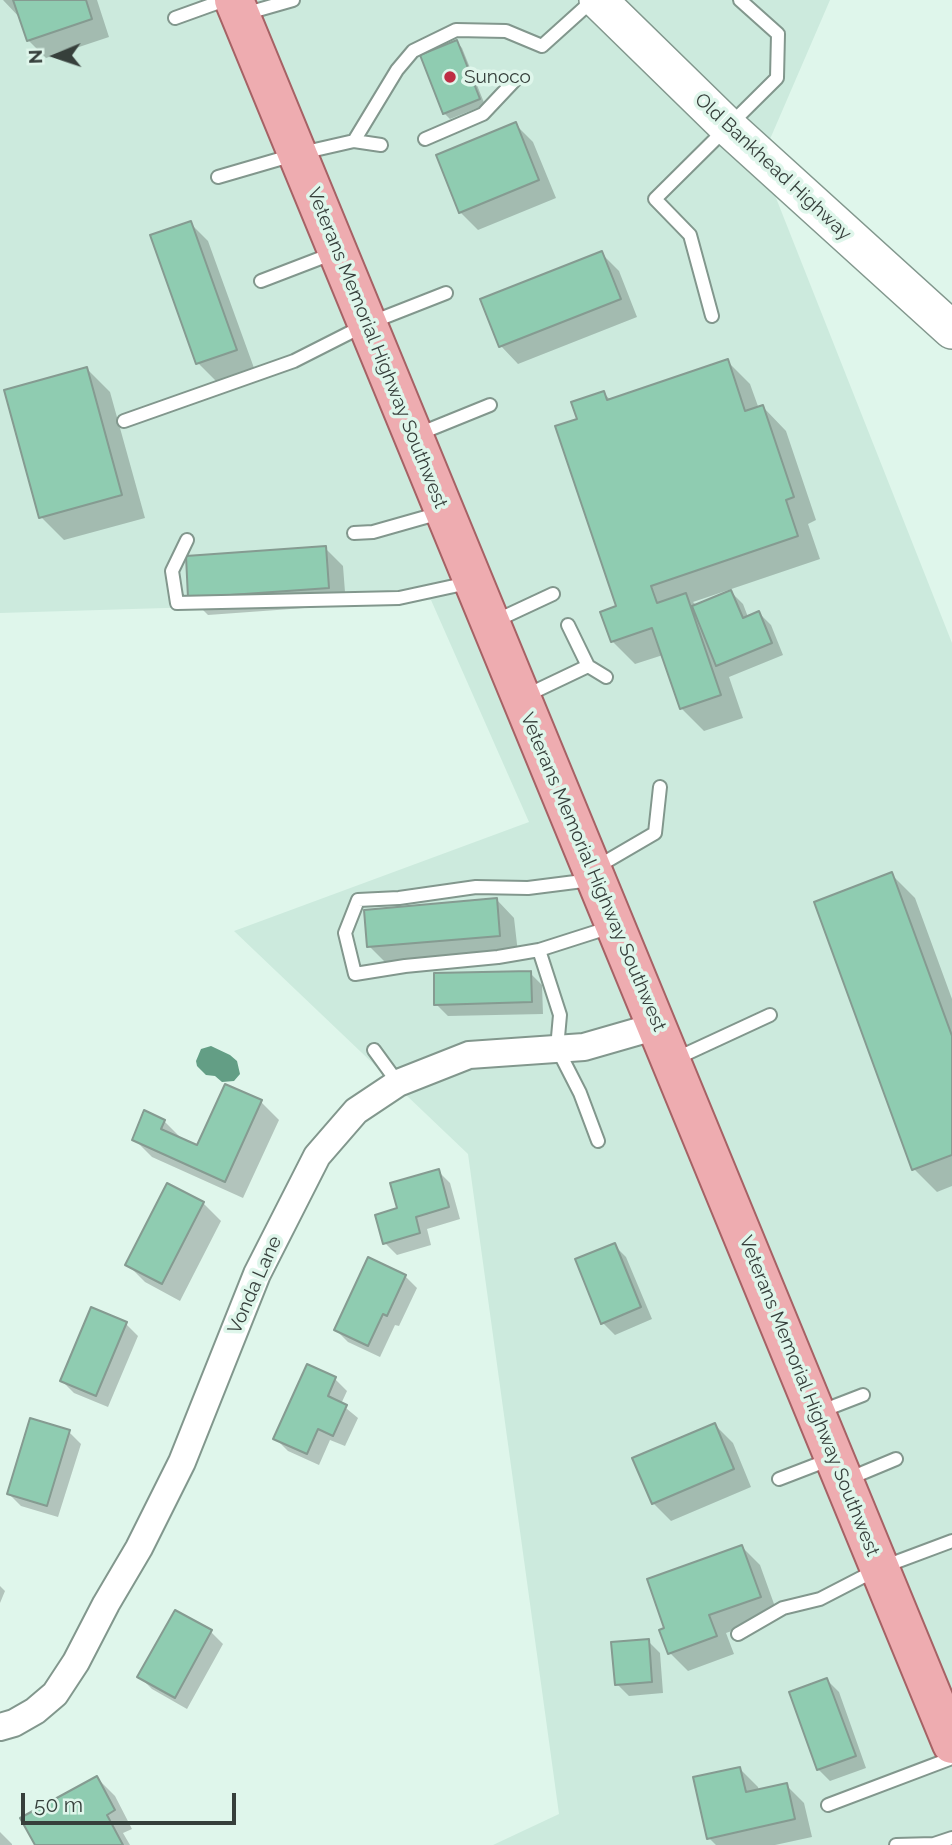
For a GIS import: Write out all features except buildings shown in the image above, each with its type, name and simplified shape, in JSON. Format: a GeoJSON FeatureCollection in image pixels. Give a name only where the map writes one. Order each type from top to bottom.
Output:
{"type":"FeatureCollection","features":[{"type":"Feature","properties":{"kind":"main road","name":"Veterans Memorial Highway Southwest"},"geometry":{"type":"LineString","coordinates":[[233,5],[297,154],[952,1744]]}},
{"type":"Feature","properties":{"kind":"street","name":"Old Bankhead Highway"},"geometry":{"type":"LineString","coordinates":[[596,0],[727,126],[952,330]]}},
{"type":"Feature","properties":{"kind":"street","name":"Vonda Lane"},"geometry":{"type":"LineString","coordinates":[[0,1727],[36,1711],[55,1694],[76,1662],[139,1548],[182,1462],[257,1274],[317,1156],[356,1111],[398,1083],[469,1055],[584,1046],[657,1026]]}},
{"type":"Feature","properties":{"kind":"lane"},"geometry":{"type":"LineString","coordinates":[[175,18],[233,5],[293,0]]}},
{"type":"Feature","properties":{"kind":"lane"},"geometry":{"type":"LineString","coordinates":[[354,141],[397,70],[413,51],[456,30],[506,32],[542,46],[596,0]]}},
{"type":"Feature","properties":{"kind":"lane"},"geometry":{"type":"LineString","coordinates":[[712,316],[690,235],[655,199],[777,78],[778,34],[740,0]]}},
{"type":"Feature","properties":{"kind":"lane"},"geometry":{"type":"LineString","coordinates":[[425,139],[483,114],[516,79]]}},
{"type":"Feature","properties":{"kind":"lane"},"geometry":{"type":"LineString","coordinates":[[218,177],[354,141],[381,145]]}},
{"type":"Feature","properties":{"kind":"lane"},"geometry":{"type":"LineString","coordinates":[[261,281],[337,251]]}},
{"type":"Feature","properties":{"kind":"lane"},"geometry":{"type":"LineString","coordinates":[[124,421],[294,361],[367,324],[446,293]]}},
{"type":"Feature","properties":{"kind":"lane"},"geometry":{"type":"LineString","coordinates":[[412,436],[490,405]]}},
{"type":"Feature","properties":{"kind":"lane"},"geometry":{"type":"LineString","coordinates":[[354,533],[373,532],[444,512]]}},
{"type":"Feature","properties":{"kind":"lane"},"geometry":{"type":"LineString","coordinates":[[187,540],[172,571],[177,603],[399,597],[473,583]]}},
{"type":"Feature","properties":{"kind":"lane"},"geometry":{"type":"LineString","coordinates":[[489,624],[553,594]]}},
{"type":"Feature","properties":{"kind":"lane"},"geometry":{"type":"LineString","coordinates":[[568,625],[588,666],[606,677]]}},
{"type":"Feature","properties":{"kind":"lane"},"geometry":{"type":"LineString","coordinates":[[520,698],[588,666]]}},
{"type":"Feature","properties":{"kind":"lane"},"geometry":{"type":"LineString","coordinates":[[615,926],[539,950],[355,974],[345,933],[358,900],[399,898],[476,887],[527,888],[594,875],[654,833],[660,786]]}},
{"type":"Feature","properties":{"kind":"lane"},"geometry":{"type":"LineString","coordinates":[[539,950],[560,1015],[557,1048],[580,1093],[598,1141]]}},
{"type":"Feature","properties":{"kind":"lane"},"geometry":{"type":"LineString","coordinates":[[671,1061],[770,1015]]}},
{"type":"Feature","properties":{"kind":"lane"},"geometry":{"type":"LineString","coordinates":[[374,1049],[398,1083]]}},
{"type":"Feature","properties":{"kind":"lane"},"geometry":{"type":"LineString","coordinates":[[816,1413],[863,1395]]}},
{"type":"Feature","properties":{"kind":"lane"},"geometry":{"type":"LineString","coordinates":[[779,1479],[896,1459]]}},
{"type":"Feature","properties":{"kind":"lane"},"geometry":{"type":"LineString","coordinates":[[738,1634],[783,1608],[820,1600],[880,1568],[951,1544]]}},
{"type":"Feature","properties":{"kind":"lane"},"geometry":{"type":"LineString","coordinates":[[828,1805],[952,1758]]}},
{"type":"Feature","properties":{"kind":"lane"},"geometry":{"type":"LineString","coordinates":[[896,1845],[934,1844],[952,1838]]}},
{"type":"Feature","properties":{"kind":"shaded area"},"geometry":{"type":"Polygon","coordinates":[[[0,0],[830,0],[761,160],[952,643],[952,1845],[493,1845],[559,1814],[468,1154],[234,931],[529,822],[431,600],[0,613],[0,0]]]}},
{"type":"Feature","properties":{"kind":"shaded area"},"geometry":{"type":"Polygon","coordinates":[[[211,1046],[237,1061],[240,1074],[234,1081],[222,1082],[215,1076],[206,1075],[197,1066],[196,1061],[201,1049],[211,1046]]]}},
{"type":"Feature","properties":{"kind":"place","name":"Sunoco"},"geometry":{"type":"Point","coordinates":[450,77]}}]}
